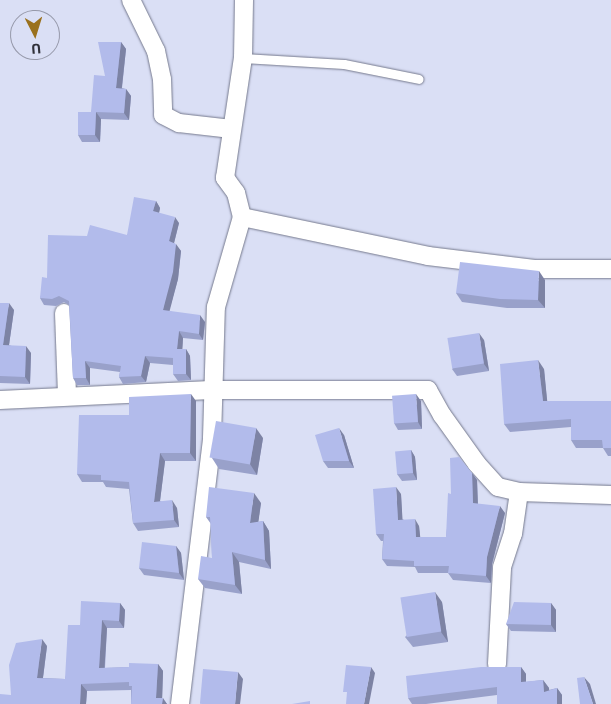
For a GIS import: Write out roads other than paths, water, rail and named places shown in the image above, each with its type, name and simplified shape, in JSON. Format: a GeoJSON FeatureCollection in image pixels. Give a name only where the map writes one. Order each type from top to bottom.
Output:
{"type":"FeatureCollection","features":[{"type":"Feature","properties":{"kind":"street"},"geometry":{"type":"LineString","coordinates":[[131,0],[156,51],[162,79],[163,115],[180,124],[232,129]]}},
{"type":"Feature","properties":{"kind":"street"},"geometry":{"type":"LineString","coordinates":[[180,704],[212,438],[211,390],[216,307],[242,217],[236,193],[225,178],[243,58],[244,0]]}},
{"type":"Feature","properties":{"kind":"street"},"geometry":{"type":"LineString","coordinates":[[242,217],[428,256],[536,269],[611,269]]}},
{"type":"Feature","properties":{"kind":"street"},"geometry":{"type":"LineString","coordinates":[[64,313],[67,395]]}},
{"type":"Feature","properties":{"kind":"street"},"geometry":{"type":"LineString","coordinates":[[0,400],[67,395],[211,390],[428,390],[442,415],[476,464],[498,487],[519,492],[611,495]]}},
{"type":"Feature","properties":{"kind":"street"},"geometry":{"type":"LineString","coordinates":[[497,664],[502,567],[513,534],[519,492]]}},
{"type":"Feature","properties":{"kind":"lane"},"geometry":{"type":"LineString","coordinates":[[243,58],[344,64],[419,79]]}}]}
